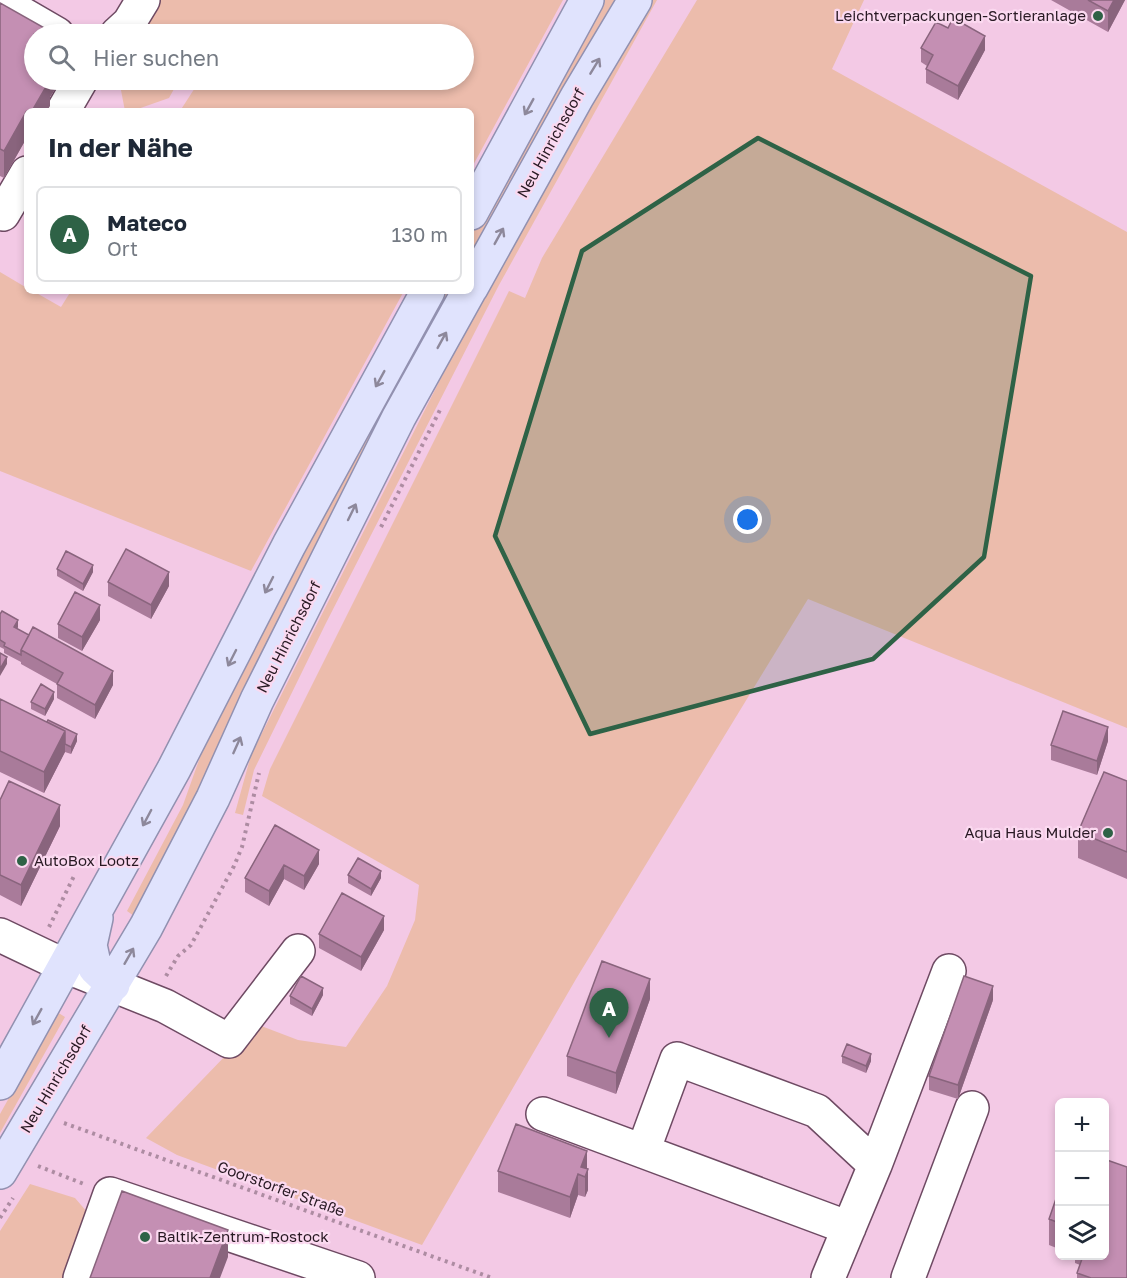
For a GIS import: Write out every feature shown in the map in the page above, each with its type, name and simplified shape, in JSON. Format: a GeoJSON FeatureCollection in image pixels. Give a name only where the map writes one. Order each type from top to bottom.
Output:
{"type":"FeatureCollection","features":[{"type":"Feature","properties":{"kind":"main road"},"geometry":{"type":"LineString","coordinates":[[474,207],[587,0]]}},
{"type":"Feature","properties":{"kind":"main road","name":"Neu Hinrichsdorf"},"geometry":{"type":"LineString","coordinates":[[474,282],[577,97],[635,0]]}},
{"type":"Feature","properties":{"kind":"main road"},"geometry":{"type":"LineString","coordinates":[[0,1083],[174,770],[289,545],[426,294]]}},
{"type":"Feature","properties":{"kind":"main road","name":"Neu Hinrichsdorf"},"geometry":{"type":"LineString","coordinates":[[16,1178],[88,1026],[142,935],[213,798],[257,700],[399,417],[467,294]]}},
{"type":"Feature","properties":{"kind":"main road"},"geometry":{"type":"LineString","coordinates":[[98,910],[90,945],[95,968],[113,985]]}},
{"type":"Feature","properties":{"kind":"main road"},"geometry":{"type":"LineString","coordinates":[[65,966],[81,993],[88,1026]]}},
{"type":"Feature","properties":{"kind":"street"},"geometry":{"type":"LineString","coordinates":[[128,24],[143,0]]}},
{"type":"Feature","properties":{"kind":"street"},"geometry":{"type":"LineString","coordinates":[[0,1],[40,24]]}},
{"type":"Feature","properties":{"kind":"street"},"geometry":{"type":"LineString","coordinates":[[65,108],[75,90]]}},
{"type":"Feature","properties":{"kind":"street"},"geometry":{"type":"LineString","coordinates":[[3,214],[24,178]]}},
{"type":"Feature","properties":{"kind":"street"},"geometry":{"type":"LineString","coordinates":[[0,935],[65,966],[165,1006],[230,1041],[297,951]]}},
{"type":"Feature","properties":{"kind":"street"},"geometry":{"type":"LineString","coordinates":[[828,1278],[875,1165],[949,971]]}},
{"type":"Feature","properties":{"kind":"street"},"geometry":{"type":"LineString","coordinates":[[643,1151],[677,1059],[817,1111],[875,1165]]}},
{"type":"Feature","properties":{"kind":"street"},"geometry":{"type":"LineString","coordinates":[[908,1278],[972,1108]]}},
{"type":"Feature","properties":{"kind":"street"},"geometry":{"type":"LineString","coordinates":[[543,1114],[849,1228]]}},
{"type":"Feature","properties":{"kind":"street"},"geometry":{"type":"LineString","coordinates":[[80,1278],[110,1194],[358,1278]]}},
{"type":"Feature","properties":{"kind":"path"},"geometry":{"type":"LineString","coordinates":[[380,527],[444,402]]}},
{"type":"Feature","properties":{"kind":"path"},"geometry":{"type":"LineString","coordinates":[[151,1001],[178,956],[191,945],[234,867],[242,848],[260,772]]}},
{"type":"Feature","properties":{"kind":"path"},"geometry":{"type":"LineString","coordinates":[[36,951],[75,874]]}},
{"type":"Feature","properties":{"kind":"path"},"geometry":{"type":"LineString","coordinates":[[57,1131],[68,1112]]}},
{"type":"Feature","properties":{"kind":"path","name":"Goorstorfer Straße"},"geometry":{"type":"LineString","coordinates":[[63,1122],[492,1278]]}},
{"type":"Feature","properties":{"kind":"path"},"geometry":{"type":"LineString","coordinates":[[0,1218],[16,1178],[35,1165],[41,1156]]}},
{"type":"Feature","properties":{"kind":"path"},"geometry":{"type":"LineString","coordinates":[[35,1165],[110,1194]]}},
{"type":"Feature","properties":{"kind":"highlighted area"},"geometry":{"type":"Polygon","coordinates":[[[758,138],[1031,276],[984,557],[873,659],[590,734],[495,536],[582,251],[758,138]]]}},
{"type":"Feature","properties":{"kind":"shaded area"},"geometry":{"type":"Polygon","coordinates":[[[161,0],[563,0],[474,163],[474,108],[182,108],[194,90],[474,90],[474,24],[148,24],[161,0]]]}},
{"type":"Feature","properties":{"kind":"shaded area"},"geometry":{"type":"Polygon","coordinates":[[[599,0],[615,0],[474,253],[474,229],[599,0]]]}},
{"type":"Feature","properties":{"kind":"shaded area"},"geometry":{"type":"Polygon","coordinates":[[[649,0],[657,0],[499,285],[326,623],[254,770],[243,815],[235,813],[251,755],[506,249],[649,0]]]}},
{"type":"Feature","properties":{"kind":"shaded area"},"geometry":{"type":"Polygon","coordinates":[[[697,0],[864,0],[832,69],[1127,232],[1127,728],[808,599],[576,979],[422,1245],[177,1155],[146,1138],[256,1024],[298,1040],[346,1047],[387,986],[415,920],[419,885],[262,796],[270,769],[509,291],[525,298],[542,258],[697,0]]]}},
{"type":"Feature","properties":{"kind":"shaded area"},"geometry":{"type":"Polygon","coordinates":[[[121,90],[173,90],[169,98],[141,108],[124,108],[121,90]]]}},
{"type":"Feature","properties":{"kind":"shaded area"},"geometry":{"type":"Polygon","coordinates":[[[0,272],[24,286],[24,294],[38,294],[61,307],[69,294],[402,294],[251,571],[0,471],[0,272]]]}},
{"type":"Feature","properties":{"kind":"shaded area"},"geometry":{"type":"Polygon","coordinates":[[[438,294],[450,294],[191,810],[134,916],[127,911],[183,805],[204,746],[375,410],[438,294]]]}},
{"type":"Feature","properties":{"kind":"shaded area"},"geometry":{"type":"Polygon","coordinates":[[[57,1012],[65,1017],[0,1133],[0,1114],[57,1012]]]}},
{"type":"Feature","properties":{"kind":"shaded area"},"geometry":{"type":"Polygon","coordinates":[[[30,1184],[75,1198],[94,1220],[72,1278],[0,1278],[0,1231],[30,1184]]]}},
{"type":"Feature","properties":{"kind":"building"},"geometry":{"type":"Polygon","coordinates":[[[1088,0],[1114,0],[1108,11],[1088,0]]]}},
{"type":"Feature","properties":{"kind":"building"},"geometry":{"type":"Polygon","coordinates":[[[0,3],[37,24],[24,24],[24,90],[44,90],[34,108],[24,108],[24,116],[4,151],[0,149],[0,3]]]}},
{"type":"Feature","properties":{"kind":"building"},"geometry":{"type":"Polygon","coordinates":[[[953,18],[985,36],[958,86],[926,69],[933,55],[921,48],[936,22],[948,28],[953,18]]]}},
{"type":"Feature","properties":{"kind":"building"},"geometry":{"type":"Polygon","coordinates":[[[126,549],[169,572],[151,605],[108,582],[126,549]]]}},
{"type":"Feature","properties":{"kind":"building"},"geometry":{"type":"Polygon","coordinates":[[[66,551],[93,565],[83,584],[57,569],[66,551]]]}},
{"type":"Feature","properties":{"kind":"building"},"geometry":{"type":"Polygon","coordinates":[[[75,592],[100,605],[82,637],[58,624],[75,592]]]}},
{"type":"Feature","properties":{"kind":"building"},"geometry":{"type":"Polygon","coordinates":[[[2,611],[18,620],[14,627],[29,635],[21,650],[21,655],[4,646],[5,643],[0,640],[2,611]]]}},
{"type":"Feature","properties":{"kind":"building"},"geometry":{"type":"Polygon","coordinates":[[[33,627],[113,671],[95,705],[57,684],[63,673],[21,650],[33,627]]]}},
{"type":"Feature","properties":{"kind":"building"},"geometry":{"type":"Polygon","coordinates":[[[0,653],[7,657],[0,669],[0,653]]]}},
{"type":"Feature","properties":{"kind":"building"},"geometry":{"type":"Polygon","coordinates":[[[41,684],[54,692],[45,709],[31,702],[41,684]]]}},
{"type":"Feature","properties":{"kind":"building"},"geometry":{"type":"Polygon","coordinates":[[[0,699],[65,731],[44,772],[0,751],[0,699]]]}},
{"type":"Feature","properties":{"kind":"building"},"geometry":{"type":"Polygon","coordinates":[[[1063,711],[1108,727],[1097,761],[1051,745],[1063,711]]]}},
{"type":"Feature","properties":{"kind":"building"},"geometry":{"type":"Polygon","coordinates":[[[48,720],[77,734],[71,747],[65,744],[65,731],[47,722],[48,720]]]}},
{"type":"Feature","properties":{"kind":"building"},"geometry":{"type":"Polygon","coordinates":[[[1104,772],[1127,781],[1127,852],[1078,832],[1104,772]]]}},
{"type":"Feature","properties":{"kind":"building","name":"AutoBox Lootz"},"geometry":{"type":"Polygon","coordinates":[[[9,781],[60,805],[21,885],[0,875],[0,800],[9,781]]]}},
{"type":"Feature","properties":{"kind":"building"},"geometry":{"type":"Polygon","coordinates":[[[275,825],[319,850],[304,876],[284,865],[269,891],[245,878],[275,825]]]}},
{"type":"Feature","properties":{"kind":"building"},"geometry":{"type":"Polygon","coordinates":[[[358,858],[381,871],[371,889],[348,875],[358,858]]]}},
{"type":"Feature","properties":{"kind":"building"},"geometry":{"type":"Polygon","coordinates":[[[342,893],[384,916],[361,957],[319,934],[342,893]]]}},
{"type":"Feature","properties":{"kind":"building"},"geometry":{"type":"Polygon","coordinates":[[[602,961],[650,979],[616,1073],[567,1056],[602,961]]]}},
{"type":"Feature","properties":{"kind":"building"},"geometry":{"type":"Polygon","coordinates":[[[301,976],[323,988],[312,1009],[290,996],[301,976]]]}},
{"type":"Feature","properties":{"kind":"building"},"geometry":{"type":"Polygon","coordinates":[[[964,976],[993,986],[958,1085],[929,1076],[964,976]]]}},
{"type":"Feature","properties":{"kind":"building"},"geometry":{"type":"Polygon","coordinates":[[[847,1044],[871,1054],[866,1066],[842,1056],[847,1044]]]}},
{"type":"Feature","properties":{"kind":"building"},"geometry":{"type":"Polygon","coordinates":[[[516,1124],[587,1151],[581,1167],[588,1169],[585,1177],[578,1174],[570,1197],[498,1171],[516,1124]]]}},
{"type":"Feature","properties":{"kind":"building"},"geometry":{"type":"Polygon","coordinates":[[[1109,1161],[1127,1167],[1127,1278],[1091,1278],[1077,1273],[1082,1260],[1109,1260],[1109,1161]]]}},
{"type":"Feature","properties":{"kind":"building"},"geometry":{"type":"Polygon","coordinates":[[[122,1191],[228,1230],[210,1278],[90,1278],[122,1191]]]}},
{"type":"Feature","properties":{"kind":"building"},"geometry":{"type":"Polygon","coordinates":[[[1055,1202],[1055,1221],[1049,1219],[1055,1202]]]}},
{"type":"Feature","properties":{"kind":"place","name":"Leichtverpackungen-Sortieranlage"},"geometry":{"type":"Point","coordinates":[1098,16]}},
{"type":"Feature","properties":{"kind":"place","name":"Aqua Haus Mulder"},"geometry":{"type":"Point","coordinates":[1108,833]}},
{"type":"Feature","properties":{"kind":"place","name":"AutoBox Lootz"},"geometry":{"type":"Point","coordinates":[22,861]}},
{"type":"Feature","properties":{"kind":"place","name":"Mateco"},"geometry":{"type":"Point","coordinates":[609,1038]}},
{"type":"Feature","properties":{"kind":"place","name":"Baltik-Zentrum-Rostock"},"geometry":{"type":"Point","coordinates":[145,1237]}}]}
